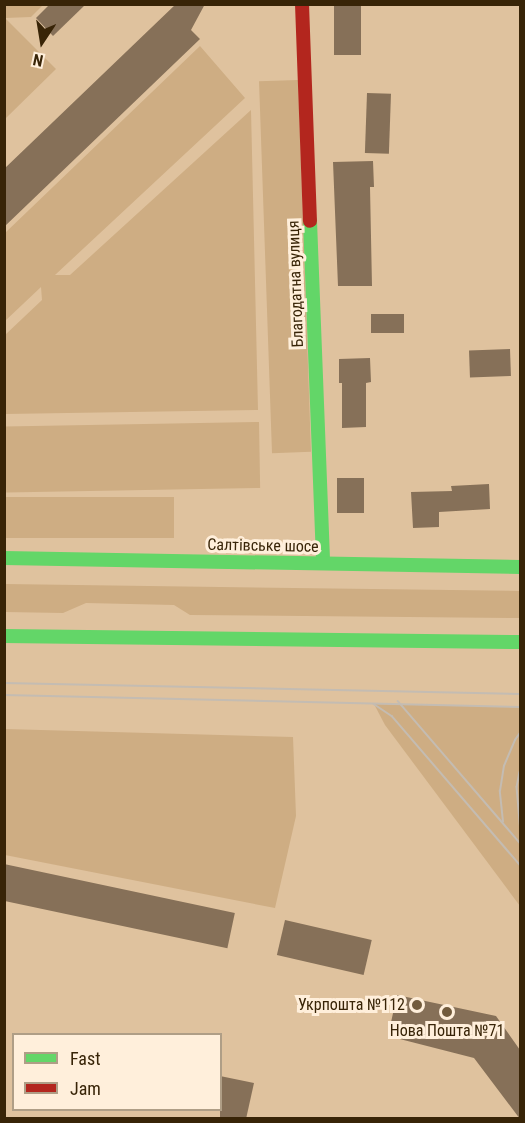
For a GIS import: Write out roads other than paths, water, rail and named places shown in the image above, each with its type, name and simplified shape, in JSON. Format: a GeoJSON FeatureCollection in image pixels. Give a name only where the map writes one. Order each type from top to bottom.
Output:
{"type":"FeatureCollection","features":[{"type":"Feature","properties":{"kind":"main road","name":"Благодатна вулиця"},"geometry":{"type":"LineString","coordinates":[[302,4],[323,563]]}},
{"type":"Feature","properties":{"kind":"main road","name":"Салтівське шосе"},"geometry":{"type":"LineString","coordinates":[[4,558],[520,567]]}},
{"type":"Feature","properties":{"kind":"main road"},"geometry":{"type":"LineString","coordinates":[[4,636],[520,642]]}},
{"type":"Feature","properties":{"kind":"tram line"},"geometry":{"type":"LineString","coordinates":[[4,683],[520,694]]}},
{"type":"Feature","properties":{"kind":"tram line"},"geometry":{"type":"LineString","coordinates":[[4,695],[520,707]]}},
{"type":"Feature","properties":{"kind":"tram line"},"geometry":{"type":"LineString","coordinates":[[398,701],[520,843]]}},
{"type":"Feature","properties":{"kind":"tram line"},"geometry":{"type":"LineString","coordinates":[[374,704],[392,716],[520,865]]}},
{"type":"Feature","properties":{"kind":"tram line"},"geometry":{"type":"LineString","coordinates":[[503,822],[500,791],[504,766],[520,733]]}},
{"type":"Feature","properties":{"kind":"tram line"},"geometry":{"type":"LineString","coordinates":[[520,772],[517,787],[520,825]]}},
{"type":"Feature","properties":{"kind":"place","name":"Укрпошта №112"},"geometry":{"type":"Point","coordinates":[417,1005]}},
{"type":"Feature","properties":{"kind":"place","name":"Нова Пошта №71"},"geometry":{"type":"Point","coordinates":[447,1012]}}]}
